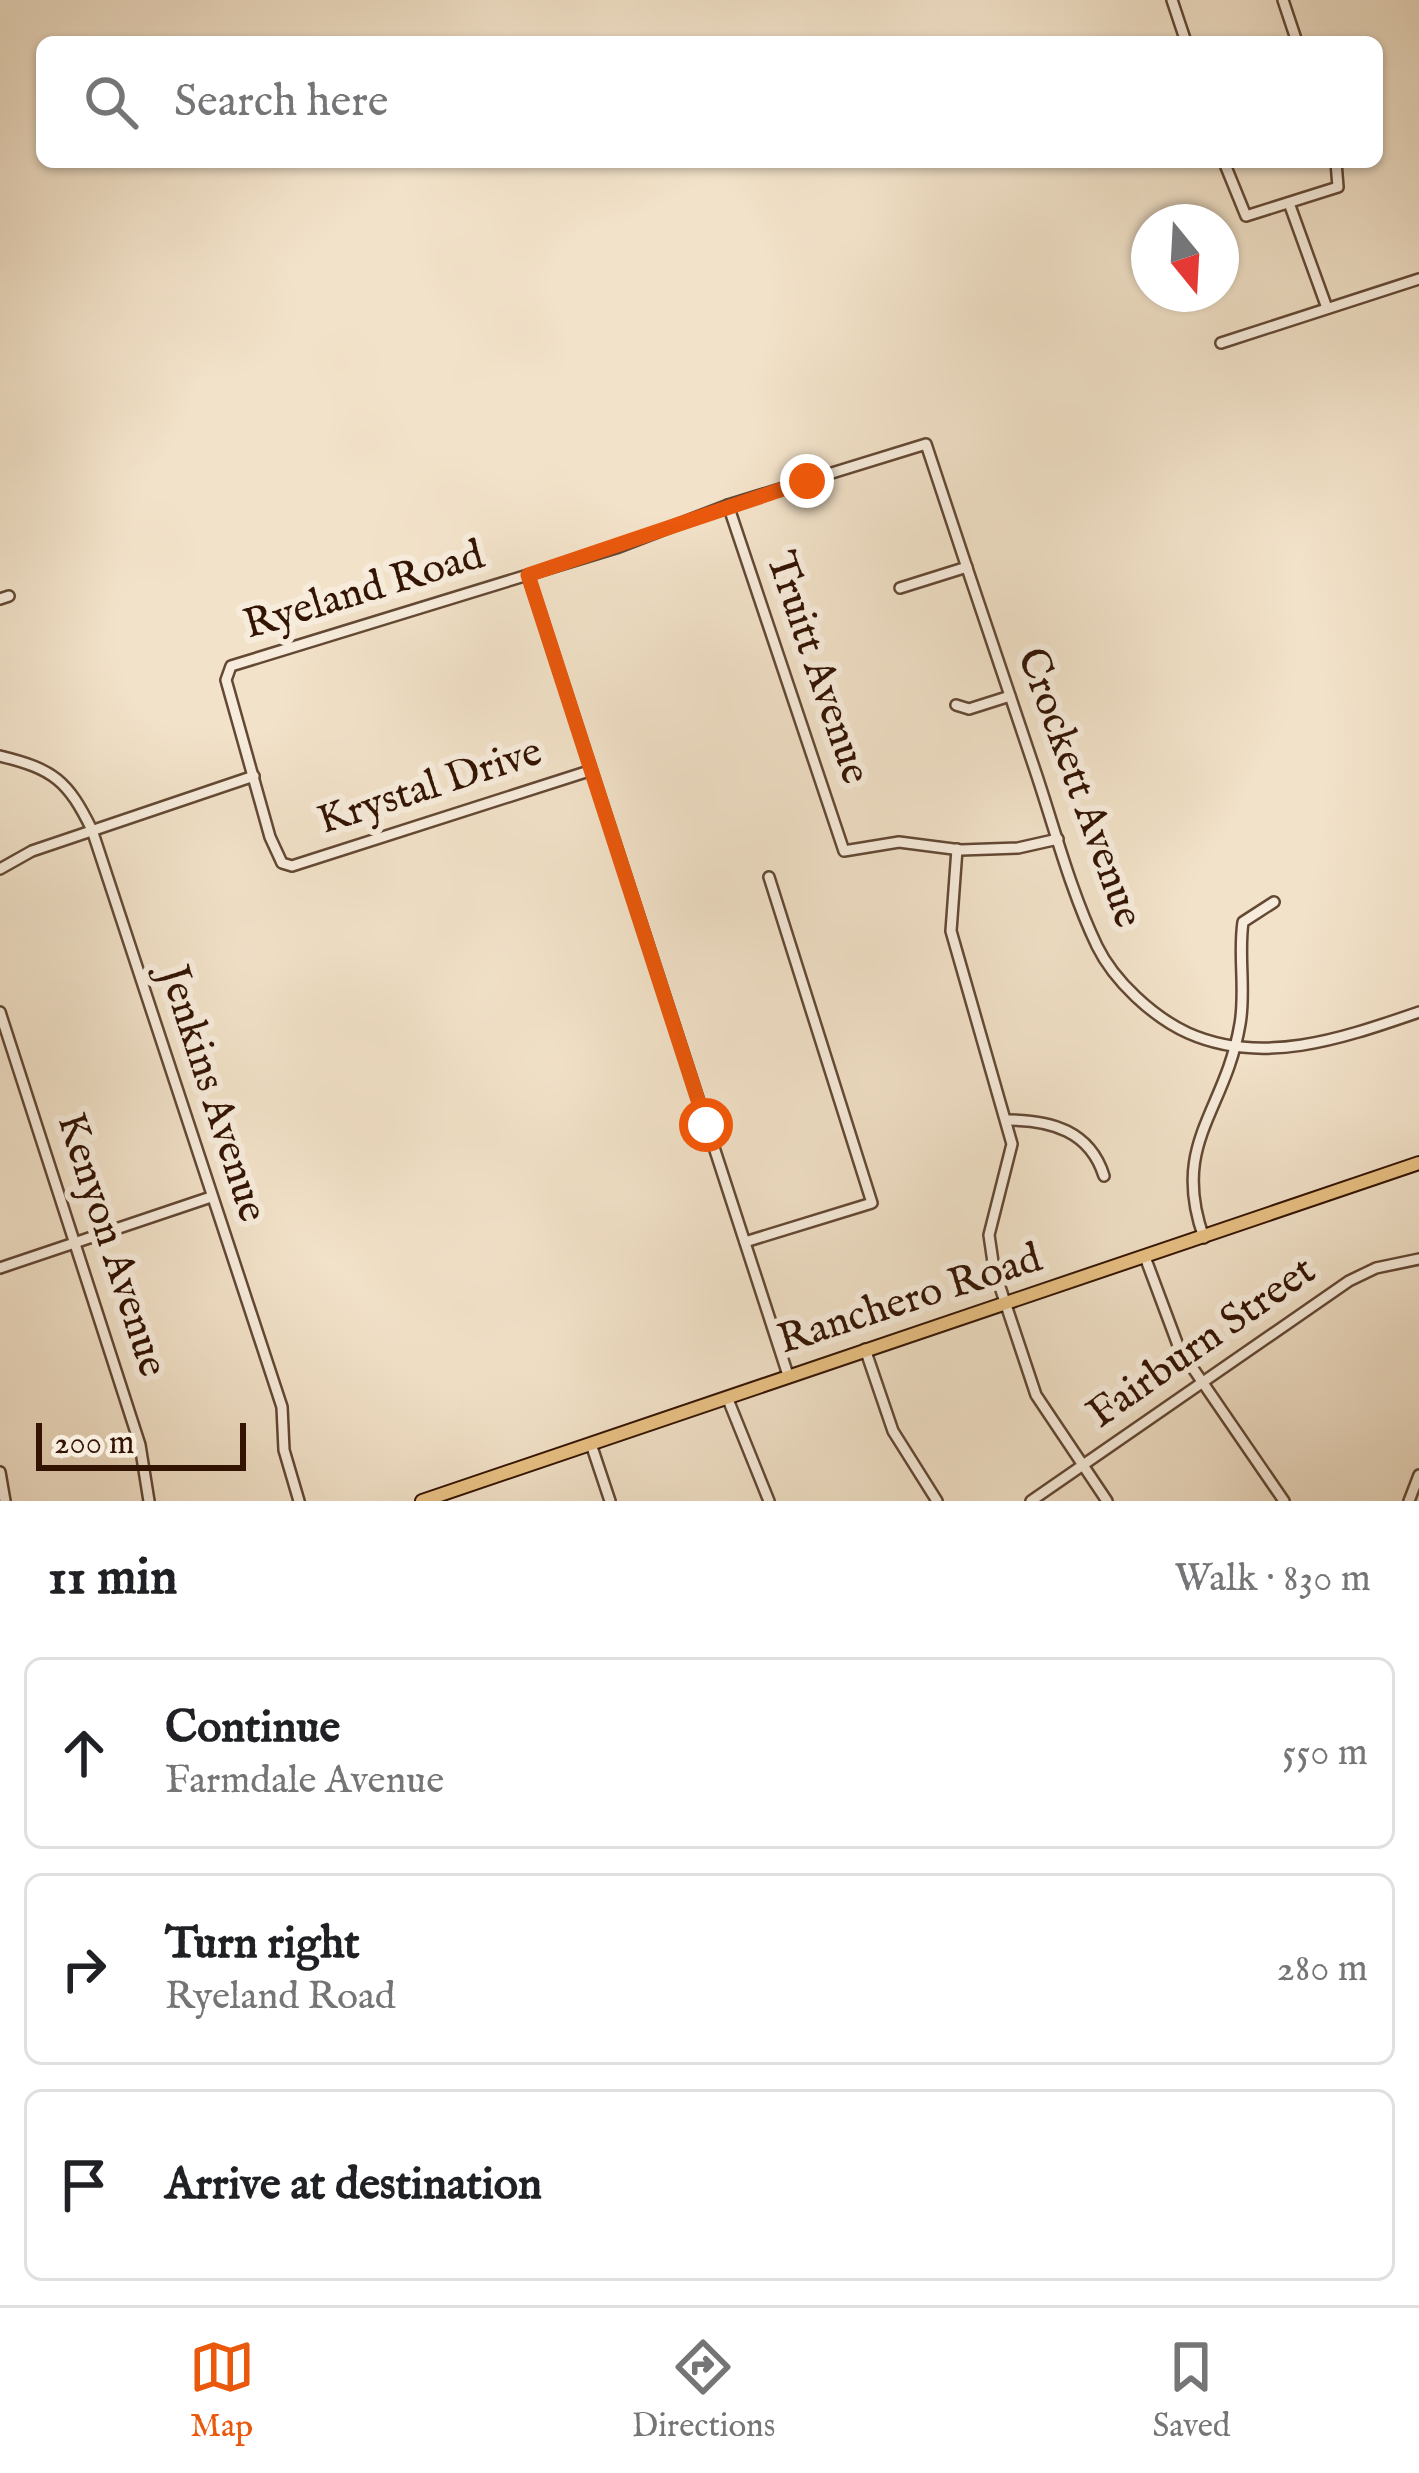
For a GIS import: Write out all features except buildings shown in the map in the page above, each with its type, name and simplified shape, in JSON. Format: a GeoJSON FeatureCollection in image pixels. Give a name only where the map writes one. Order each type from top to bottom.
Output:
{"type":"FeatureCollection","features":[{"type":"Feature","properties":{"kind":"main road","name":"Ranchero Road"},"geometry":{"type":"LineString","coordinates":[[422,1501],[453,1496],[788,1375],[1419,1162]]}},
{"type":"Feature","properties":{"kind":"street"},"geometry":{"type":"LineString","coordinates":[[1172,0],[1184,36]]}},
{"type":"Feature","properties":{"kind":"street"},"geometry":{"type":"LineString","coordinates":[[1282,0],[1295,36]]}},
{"type":"Feature","properties":{"kind":"street"},"geometry":{"type":"LineString","coordinates":[[1226,168],[1246,216],[1338,187],[1336,168]]}},
{"type":"Feature","properties":{"kind":"street"},"geometry":{"type":"LineString","coordinates":[[1289,202],[1327,308]]}},
{"type":"Feature","properties":{"kind":"street"},"geometry":{"type":"LineString","coordinates":[[1221,343],[1419,279]]}},
{"type":"Feature","properties":{"kind":"street","name":"Ryeland Road"},"geometry":{"type":"LineString","coordinates":[[254,776],[226,680],[231,666],[528,575],[728,505],[926,444]]}},
{"type":"Feature","properties":{"kind":"street","name":"Crockett Avenue"},"geometry":{"type":"LineString","coordinates":[[926,444],[1097,947],[1119,978],[1150,1009],[1189,1033],[1234,1046],[1291,1048],[1419,1012]]}},
{"type":"Feature","properties":{"kind":"street","name":"Truitt Avenue"},"geometry":{"type":"LineString","coordinates":[[728,505],[844,851],[899,842],[957,849]]}},
{"type":"Feature","properties":{"kind":"street"},"geometry":{"type":"LineString","coordinates":[[900,589],[967,567]]}},
{"type":"Feature","properties":{"kind":"street"},"geometry":{"type":"LineString","coordinates":[[528,575],[788,1375]]}},
{"type":"Feature","properties":{"kind":"street"},"geometry":{"type":"LineString","coordinates":[[956,705],[969,709],[1010,696]]}},
{"type":"Feature","properties":{"kind":"street","name":"Jenkins Avenue"},"geometry":{"type":"LineString","coordinates":[[0,756],[48,770],[73,790],[92,830],[282,1407],[284,1450],[299,1501]]}},
{"type":"Feature","properties":{"kind":"street","name":"Krystal Drive"},"geometry":{"type":"LineString","coordinates":[[254,776],[270,837],[282,863],[292,866],[589,771]]}},
{"type":"Feature","properties":{"kind":"street"},"geometry":{"type":"LineString","coordinates":[[0,869],[92,830],[254,776]]}},
{"type":"Feature","properties":{"kind":"street"},"geometry":{"type":"LineString","coordinates":[[1058,838],[1018,848],[957,849],[951,931],[1012,1144],[989,1235],[1004,1303],[1036,1395],[1107,1501]]}},
{"type":"Feature","properties":{"kind":"street"},"geometry":{"type":"LineString","coordinates":[[745,1242],[872,1203],[769,877]]}},
{"type":"Feature","properties":{"kind":"street"},"geometry":{"type":"LineString","coordinates":[[1204,1238],[1194,1209],[1190,1162],[1223,1092],[1240,1024],[1243,922],[1274,902]]}},
{"type":"Feature","properties":{"kind":"street","name":"Kenyon Avenue"},"geometry":{"type":"LineString","coordinates":[[0,1012],[140,1444],[149,1501]]}},
{"type":"Feature","properties":{"kind":"street"},"geometry":{"type":"LineString","coordinates":[[1008,1120],[1060,1127],[1083,1140],[1098,1158],[1104,1176]]}},
{"type":"Feature","properties":{"kind":"street"},"geometry":{"type":"LineString","coordinates":[[0,1268],[211,1197]]}},
{"type":"Feature","properties":{"kind":"street"},"geometry":{"type":"LineString","coordinates":[[1145,1257],[1179,1348],[1284,1501]]}},
{"type":"Feature","properties":{"kind":"street","name":"Fairburn Street"},"geometry":{"type":"LineString","coordinates":[[1031,1501],[1362,1274],[1419,1259]]}},
{"type":"Feature","properties":{"kind":"street"},"geometry":{"type":"LineString","coordinates":[[865,1349],[893,1431],[937,1501]]}},
{"type":"Feature","properties":{"kind":"street"},"geometry":{"type":"LineString","coordinates":[[727,1397],[769,1501]]}},
{"type":"Feature","properties":{"kind":"street"},"geometry":{"type":"LineString","coordinates":[[591,1444],[610,1501]]}},
{"type":"Feature","properties":{"kind":"street"},"geometry":{"type":"LineString","coordinates":[[0,1472],[5,1501]]}},
{"type":"Feature","properties":{"kind":"street"},"geometry":{"type":"LineString","coordinates":[[1408,1501],[1419,1475]]}},
{"type":"Feature","properties":{"kind":"route"},"geometry":{"type":"LineString","coordinates":[[706,1125],[528,575],[807,481]]}}]}
